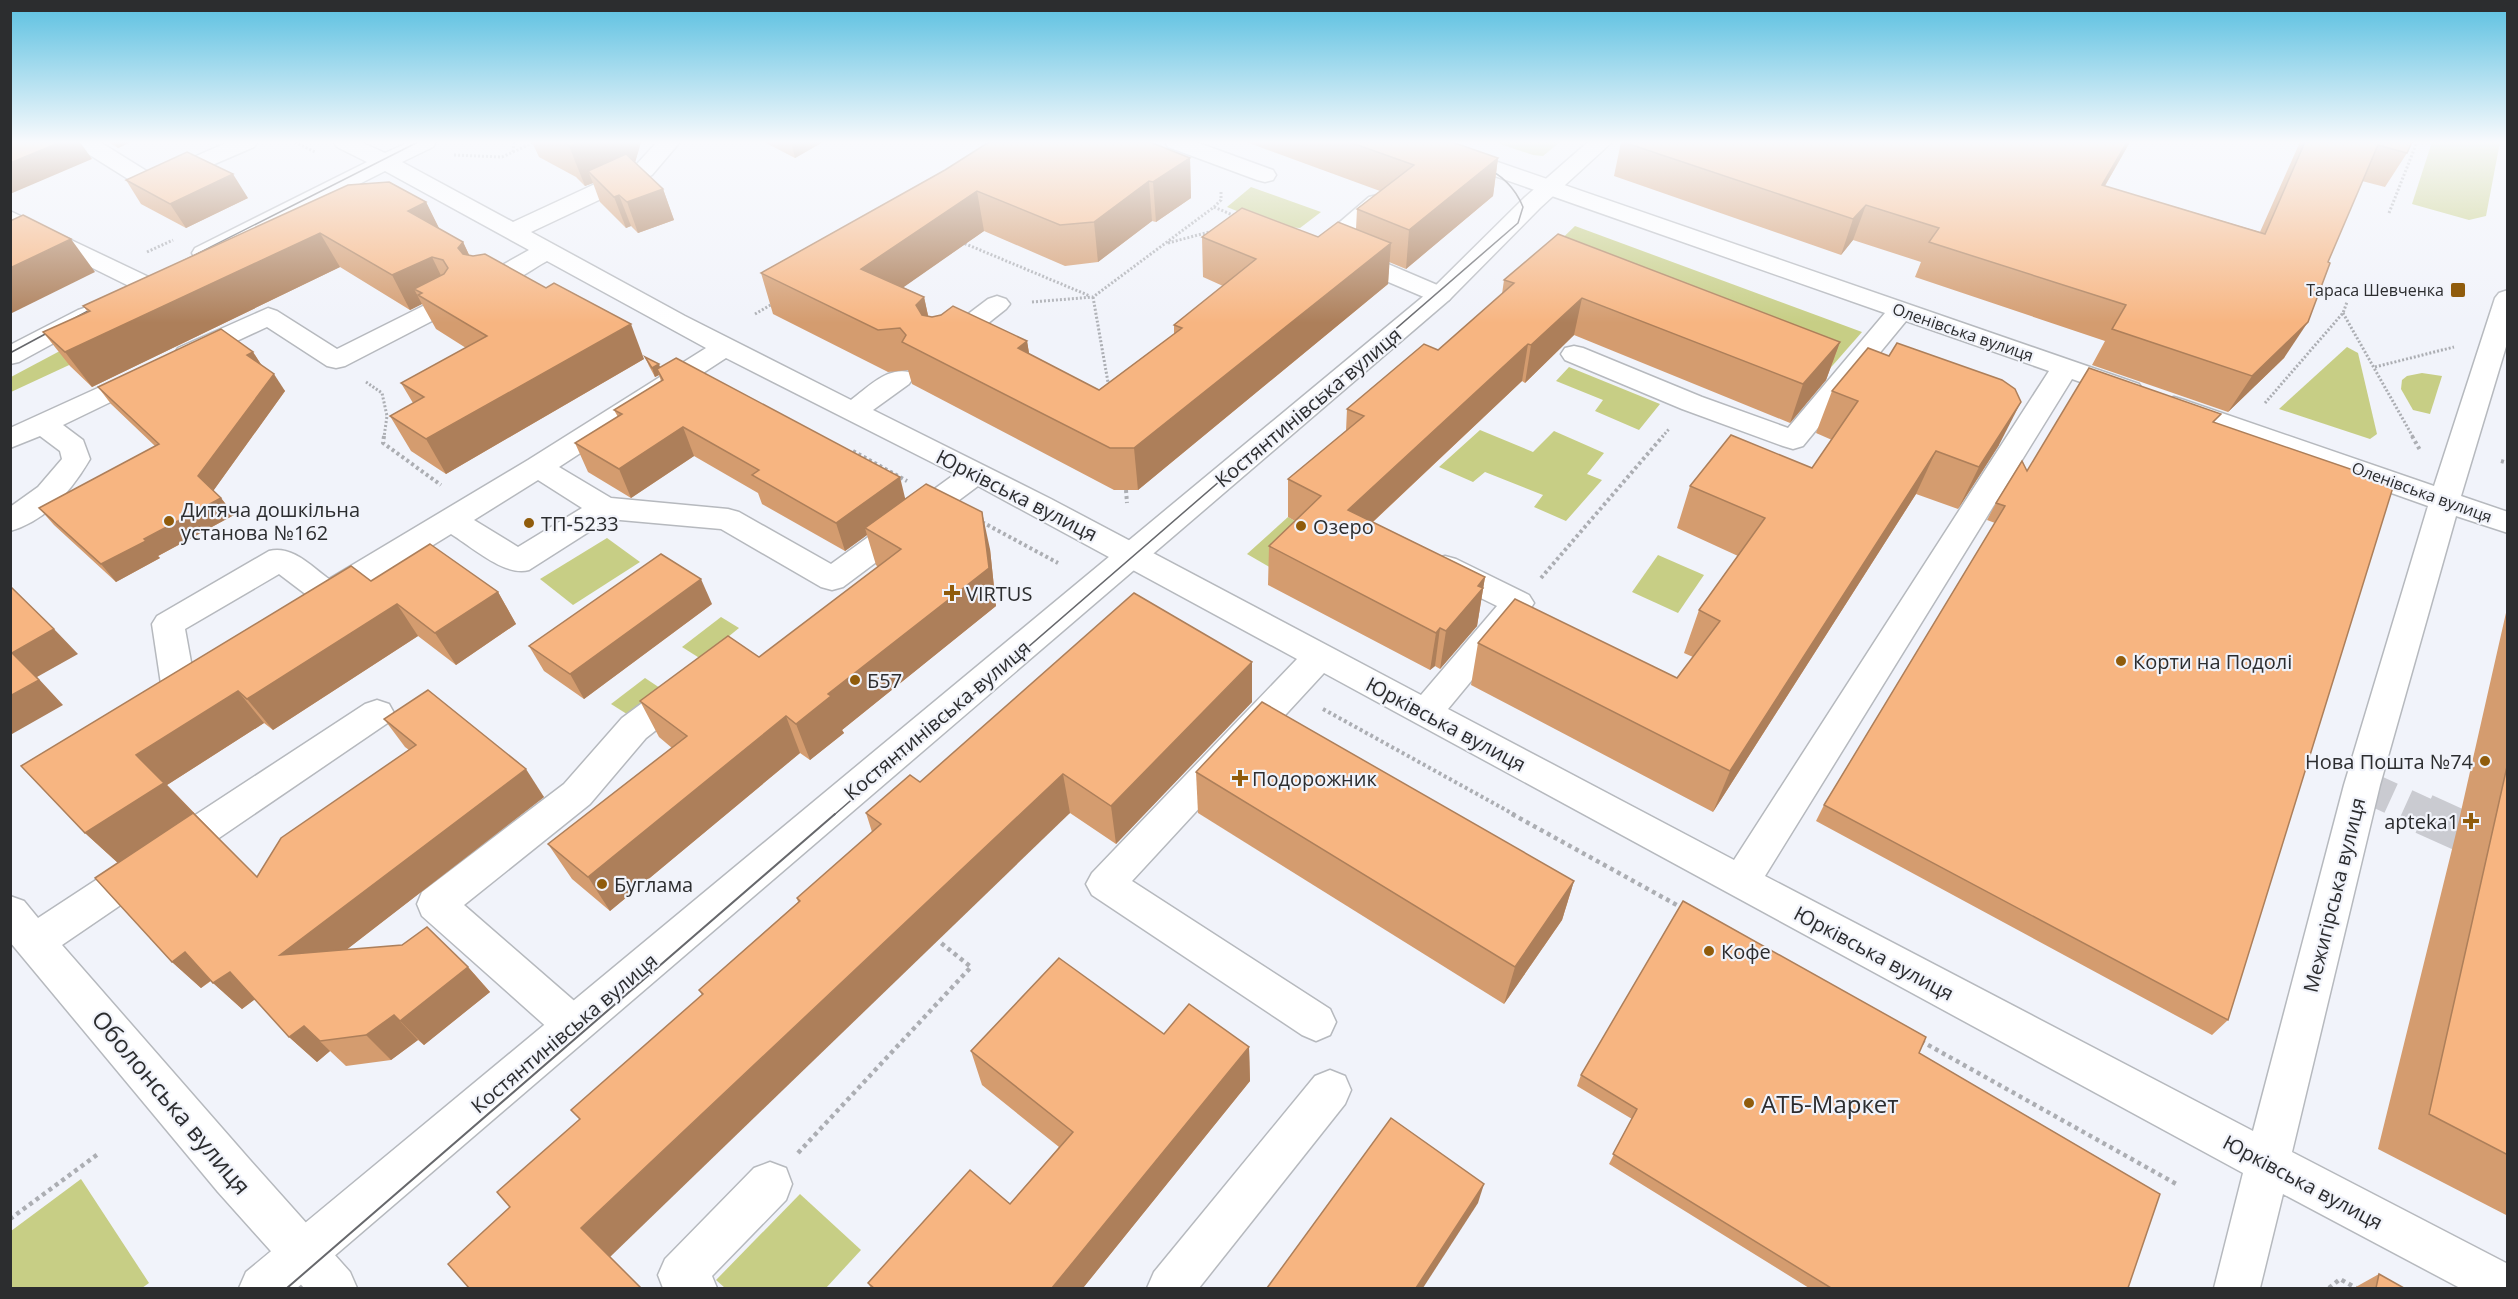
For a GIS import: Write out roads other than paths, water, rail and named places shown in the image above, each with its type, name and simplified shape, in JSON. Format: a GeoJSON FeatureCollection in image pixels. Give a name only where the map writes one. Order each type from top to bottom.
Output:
{"type":"FeatureCollection","features":[{"type":"Feature","properties":{"kind":"street"},"geometry":{"type":"LineString","coordinates":[[10,356],[303,203]]}},
{"type":"Feature","properties":{"kind":"street","name":"Юрківська вулиця"},"geometry":{"type":"LineString","coordinates":[[461,203],[725,347],[976,473],[2506,1288]]}},
{"type":"Feature","properties":{"kind":"street"},"geometry":{"type":"LineString","coordinates":[[511,232],[574,203]]}},
{"type":"Feature","properties":{"kind":"street"},"geometry":{"type":"LineString","coordinates":[[1376,203],[1324,246],[1440,295]]}},
{"type":"Feature","properties":{"kind":"street","name":"Костянтинівська вулиця"},"geometry":{"type":"LineString","coordinates":[[262,1288],[1440,295],[1532,203]]}},
{"type":"Feature","properties":{"kind":"street","name":"Оленівська вулиця"},"geometry":{"type":"LineString","coordinates":[[1593,203],[2508,523]]}},
{"type":"Feature","properties":{"kind":"street"},"geometry":{"type":"LineString","coordinates":[[10,218],[144,284]]}},
{"type":"Feature","properties":{"kind":"street"},"geometry":{"type":"LineString","coordinates":[[490,282],[546,251]]}},
{"type":"Feature","properties":{"kind":"street","name":"Межигірська вулиця"},"geometry":{"type":"LineString","coordinates":[[2237,1288],[2278,1114],[2362,785],[2458,451],[2507,300]]}},
{"type":"Feature","properties":{"kind":"street"},"geometry":{"type":"LineString","coordinates":[[10,439],[268,316],[336,360],[450,302]]}},
{"type":"Feature","properties":{"kind":"street"},"geometry":{"type":"LineString","coordinates":[[940,348],[997,304]]}},
{"type":"Feature","properties":{"kind":"street"},"geometry":{"type":"LineString","coordinates":[[1574,354],[1692,403],[1793,440],[1901,310]]}},
{"type":"Feature","properties":{"kind":"street"},"geometry":{"type":"LineString","coordinates":[[298,613],[538,467],[725,347]]}},
{"type":"Feature","properties":{"kind":"street"},"geometry":{"type":"LineString","coordinates":[[1740,882],[2065,368]]}},
{"type":"Feature","properties":{"kind":"street"},"geometry":{"type":"LineString","coordinates":[[854,411],[899,378]]}},
{"type":"Feature","properties":{"kind":"street"},"geometry":{"type":"LineString","coordinates":[[10,520],[45,499],[66,478],[76,459],[73,447],[42,423]]}},
{"type":"Feature","properties":{"kind":"street"},"geometry":{"type":"LineString","coordinates":[[538,467],[604,508],[728,519],[832,579],[976,473]]}},
{"type":"Feature","properties":{"kind":"street"},"geometry":{"type":"LineString","coordinates":[[462,514],[518,562],[604,508]]}},
{"type":"Feature","properties":{"kind":"street"},"geometry":{"type":"LineString","coordinates":[[1418,553],[1518,603],[1425,713]]}},
{"type":"Feature","properties":{"kind":"street"},"geometry":{"type":"LineString","coordinates":[[178,684],[168,624],[280,559],[328,595]]}},
{"type":"Feature","properties":{"kind":"street"},"geometry":{"type":"LineString","coordinates":[[1317,1022],[1105,884],[1318,657]]}},
{"type":"Feature","properties":{"kind":"street"},"geometry":{"type":"LineString","coordinates":[[149,702],[208,666]]}},
{"type":"Feature","properties":{"kind":"street"},"geometry":{"type":"LineString","coordinates":[[573,1025],[436,904],[577,794],[634,728],[694,682]]}},
{"type":"Feature","properties":{"kind":"street"},"geometry":{"type":"LineString","coordinates":[[17,921],[377,713]]}},
{"type":"Feature","properties":{"kind":"street","name":"Оболонська вулиця"},"geometry":{"type":"LineString","coordinates":[[17,921],[234,1176],[334,1288]]}},
{"type":"Feature","properties":{"kind":"street"},"geometry":{"type":"LineString","coordinates":[[1170,1288],[1329,1090]]}},
{"type":"Feature","properties":{"kind":"street"},"geometry":{"type":"LineString","coordinates":[[694,1288],[681,1275],[770,1184]]}},
{"type":"Feature","properties":{"kind":"tunnel"},"geometry":{"type":"LineString","coordinates":[[2362,785],[2428,815]]}},
{"type":"Feature","properties":{"kind":"tunnel"},"geometry":{"type":"LineString","coordinates":[[2424,814],[2508,852]]}},
{"type":"Feature","properties":{"kind":"tram line"},"geometry":{"type":"LineString","coordinates":[[183,261],[298,203]]}},
{"type":"Feature","properties":{"kind":"tram line"},"geometry":{"type":"LineString","coordinates":[[834,815],[1518,223],[1523,207],[1521,203]]}},
{"type":"Feature","properties":{"kind":"tram line"},"geometry":{"type":"LineString","coordinates":[[10,353],[101,304]]}},
{"type":"Feature","properties":{"kind":"tram line"},"geometry":{"type":"LineString","coordinates":[[287,1288],[835,814]]}},
{"type":"Feature","properties":{"kind":"place","name":"Тараса Шевченка"},"geometry":{"type":"Point","coordinates":[2458,290]}},
{"type":"Feature","properties":{"kind":"place","name":"Дитяча дошкільна установа №162"},"geometry":{"type":"Point","coordinates":[169,521]}},
{"type":"Feature","properties":{"kind":"place","name":"ТП-5233"},"geometry":{"type":"Point","coordinates":[529,523]}},
{"type":"Feature","properties":{"kind":"place","name":"Озеро"},"geometry":{"type":"Point","coordinates":[1301,526]}},
{"type":"Feature","properties":{"kind":"place","name":"VIRTUS"},"geometry":{"type":"Point","coordinates":[952,593]}},
{"type":"Feature","properties":{"kind":"place","name":"Корти на Подолі"},"geometry":{"type":"Point","coordinates":[2121,661]}},
{"type":"Feature","properties":{"kind":"place","name":"Б57"},"geometry":{"type":"Point","coordinates":[855,680]}},
{"type":"Feature","properties":{"kind":"place","name":"Нова Пошта №74"},"geometry":{"type":"Point","coordinates":[2485,761]}},
{"type":"Feature","properties":{"kind":"place","name":"Подорожник"},"geometry":{"type":"Point","coordinates":[1240,778]}},
{"type":"Feature","properties":{"kind":"place","name":"apteka1"},"geometry":{"type":"Point","coordinates":[2471,821]}},
{"type":"Feature","properties":{"kind":"place","name":"Буглама"},"geometry":{"type":"Point","coordinates":[602,884]}},
{"type":"Feature","properties":{"kind":"place","name":"Кофе"},"geometry":{"type":"Point","coordinates":[1709,951]}},
{"type":"Feature","properties":{"kind":"place","name":"АТБ-Маркет"},"geometry":{"type":"Point","coordinates":[1749,1103]}}]}
